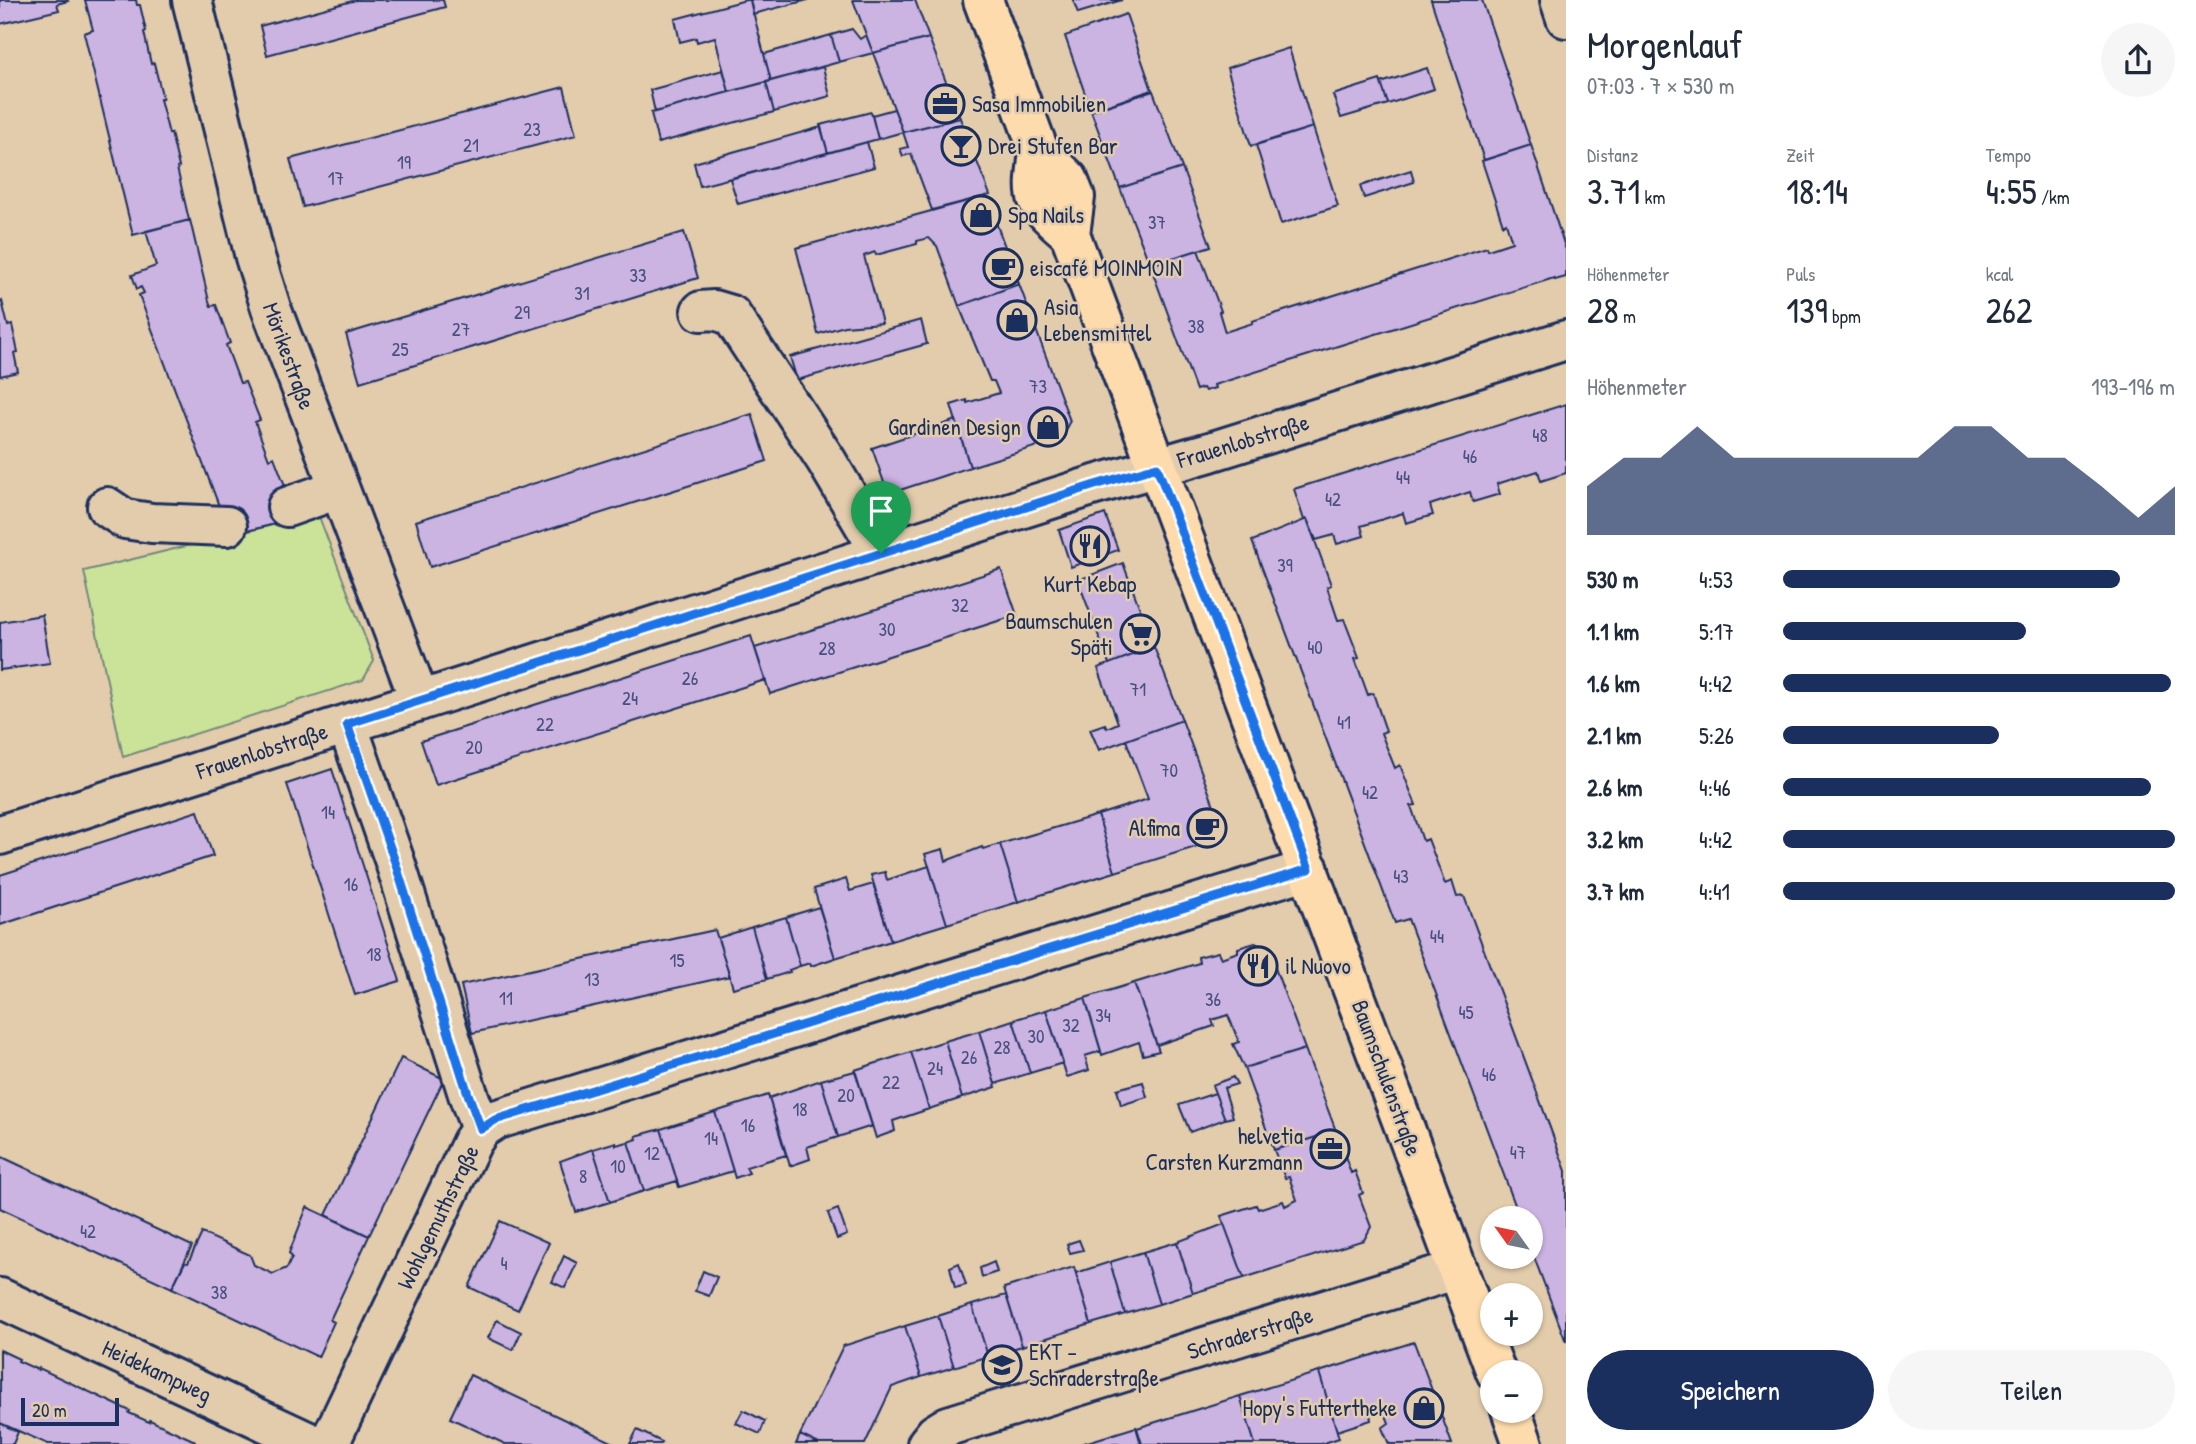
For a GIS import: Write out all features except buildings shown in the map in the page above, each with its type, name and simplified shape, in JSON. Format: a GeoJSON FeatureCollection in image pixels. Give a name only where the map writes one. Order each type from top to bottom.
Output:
{"type":"FeatureCollection","features":[{"type":"Feature","properties":{"kind":"main road","name":"Baumschulenstraße"},"geometry":{"type":"LineString","coordinates":[[983,0],[1039,151],[1035,191],[1042,210],[1070,234],[1492,1360]]}},
{"type":"Feature","properties":{"kind":"main road"},"geometry":{"type":"LineString","coordinates":[[1516,1423],[1523,1444]]}},
{"type":"Feature","properties":{"kind":"street","name":"Mörikestraße"},"geometry":{"type":"LineString","coordinates":[[192,0],[255,257],[271,308],[420,701]]}},
{"type":"Feature","properties":{"kind":"street"},"geometry":{"type":"LineString","coordinates":[[1560,0],[1566,19]]}},
{"type":"Feature","properties":{"kind":"street"},"geometry":{"type":"LineString","coordinates":[[701,311],[714,310],[731,315],[826,460],[881,553]]}},
{"type":"Feature","properties":{"kind":"street","name":"Frauenlobstraße"},"geometry":{"type":"LineString","coordinates":[[0,835],[1095,485],[1210,452],[1566,340]]}},
{"type":"Feature","properties":{"kind":"street"},"geometry":{"type":"LineString","coordinates":[[287,507],[338,489]]}},
{"type":"Feature","properties":{"kind":"street"},"geometry":{"type":"LineString","coordinates":[[107,507],[125,519],[152,523],[227,526]]}},
{"type":"Feature","properties":{"kind":"street"},"geometry":{"type":"LineString","coordinates":[[347,724],[395,862],[481,1129]]}},
{"type":"Feature","properties":{"kind":"street","name":"Wohlgemuthstraße"},"geometry":{"type":"LineString","coordinates":[[329,1444],[472,1142],[481,1129],[495,1120],[1309,869]]}},
{"type":"Feature","properties":{"kind":"street","name":"Schraderstraße"},"geometry":{"type":"LineString","coordinates":[[927,1444],[947,1426],[1458,1269]]}},
{"type":"Feature","properties":{"kind":"street","name":"Heidekampweg"},"geometry":{"type":"LineString","coordinates":[[0,1298],[313,1444]]}},
{"type":"Feature","properties":{"kind":"green space"},"geometry":{"type":"Polygon","coordinates":[[[318,514],[374,661],[363,680],[123,757],[84,571],[318,514]]]}},
{"type":"Feature","properties":{"kind":"place","name":"Sasa Immobilien"},"geometry":{"type":"Point","coordinates":[945,104]}},
{"type":"Feature","properties":{"kind":"place","name":"Drei Stufen Bar"},"geometry":{"type":"Point","coordinates":[961,146]}},
{"type":"Feature","properties":{"kind":"place","name":"Spa Nails"},"geometry":{"type":"Point","coordinates":[981,215]}},
{"type":"Feature","properties":{"kind":"place","name":"eiscafé MOINMOIN"},"geometry":{"type":"Point","coordinates":[1003,268]}},
{"type":"Feature","properties":{"kind":"place","name":"Asia Lebensmittel"},"geometry":{"type":"Point","coordinates":[1017,320]}},
{"type":"Feature","properties":{"kind":"place","name":"Gardinen Design"},"geometry":{"type":"Point","coordinates":[1048,427]}},
{"type":"Feature","properties":{"kind":"place","name":"Kurt Kebap"},"geometry":{"type":"Point","coordinates":[1090,546]}},
{"type":"Feature","properties":{"kind":"place","name":"Baumschulen Späti"},"geometry":{"type":"Point","coordinates":[1140,634]}},
{"type":"Feature","properties":{"kind":"place","name":"Alfima"},"geometry":{"type":"Point","coordinates":[1207,828]}},
{"type":"Feature","properties":{"kind":"place","name":"il Nuovo"},"geometry":{"type":"Point","coordinates":[1258,966]}},
{"type":"Feature","properties":{"kind":"place","name":"helvetia Carsten Kurzmann"},"geometry":{"type":"Point","coordinates":[1330,1149]}},
{"type":"Feature","properties":{"kind":"place","name":"EKT – Schraderstraße"},"geometry":{"type":"Point","coordinates":[1002,1365]}},
{"type":"Feature","properties":{"kind":"place","name":"Hopy's Futtertheke"},"geometry":{"type":"Point","coordinates":[1424,1408]}},
{"type":"Feature","properties":{"kind":"route"},"geometry":{"type":"LineString","coordinates":[[1157,467],[1309,869],[495,1120],[481,1129],[395,862],[347,724],[881,553],[1157,467]]}}]}
